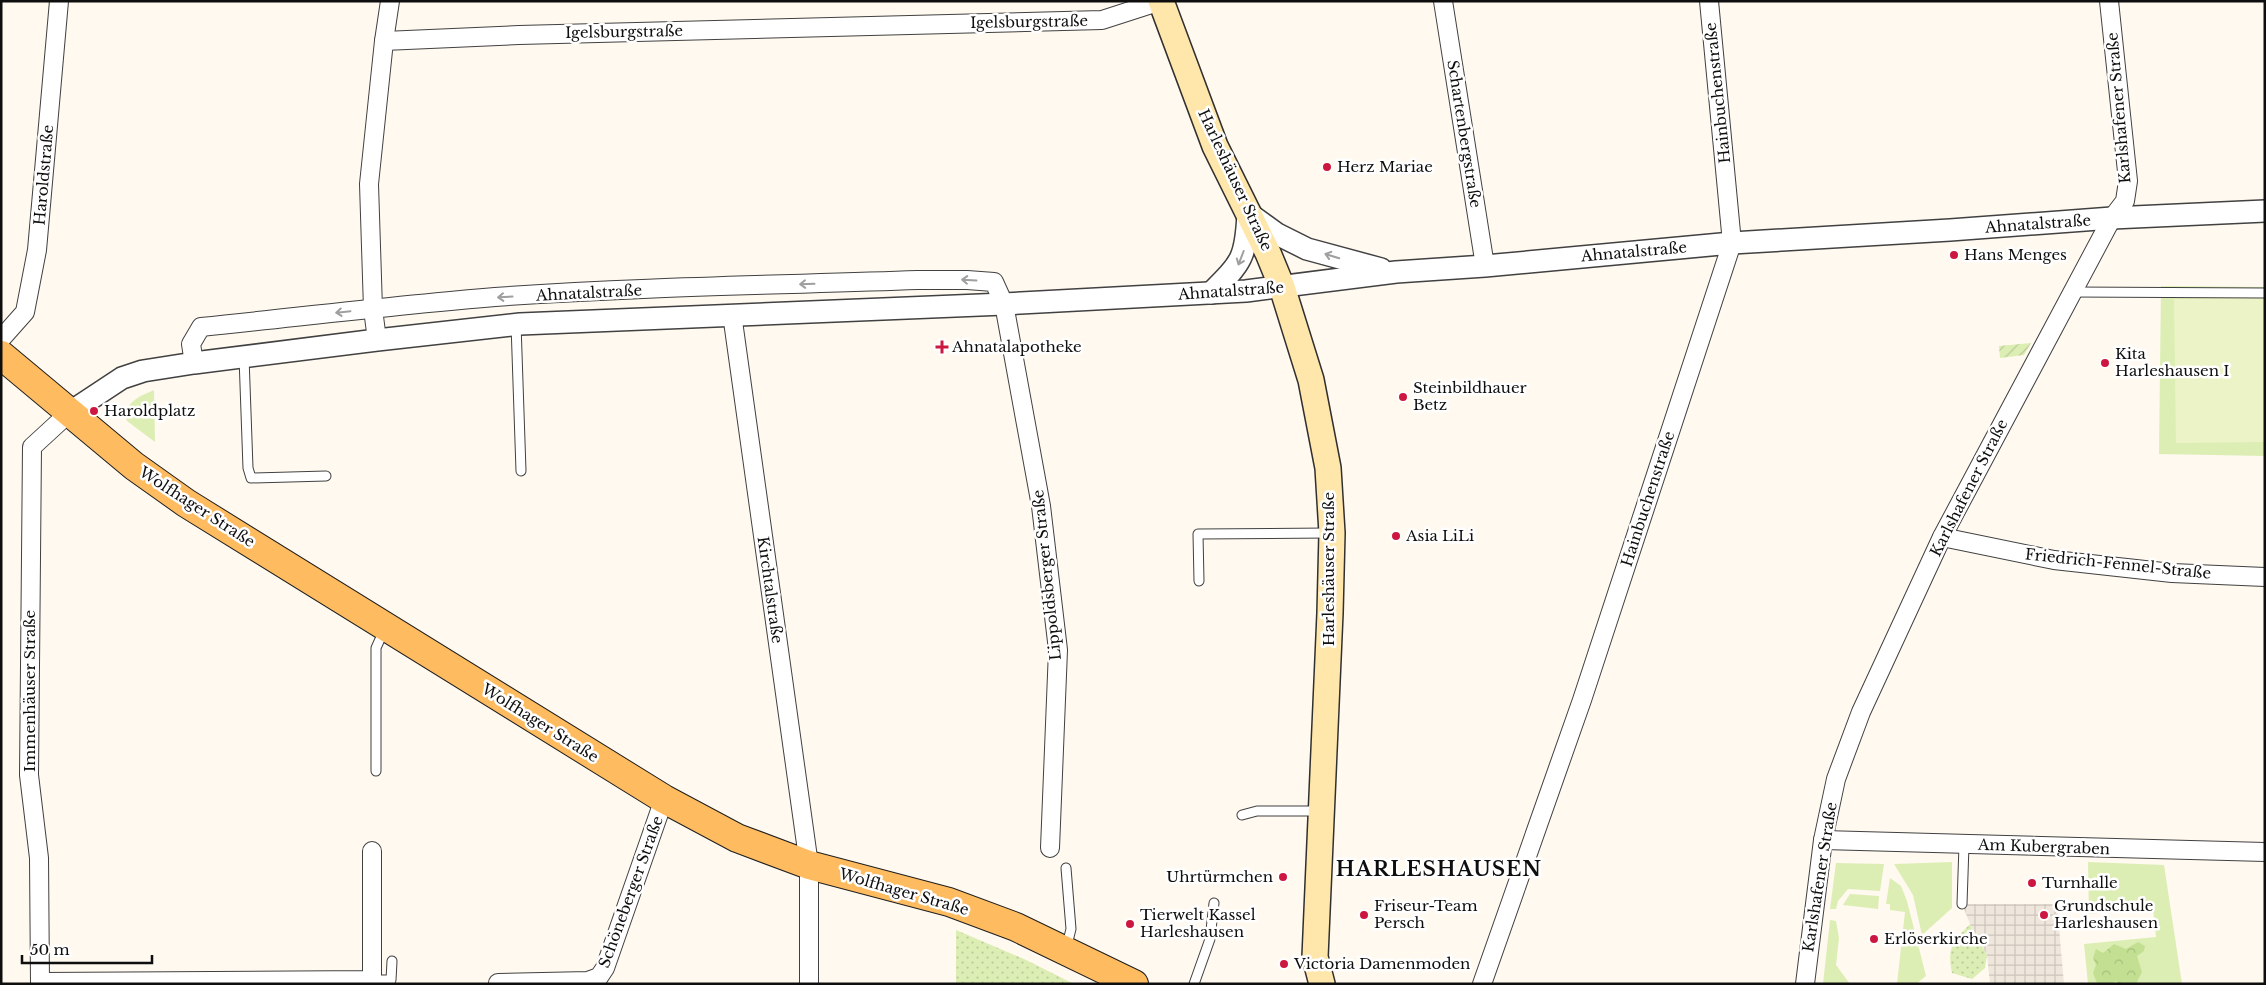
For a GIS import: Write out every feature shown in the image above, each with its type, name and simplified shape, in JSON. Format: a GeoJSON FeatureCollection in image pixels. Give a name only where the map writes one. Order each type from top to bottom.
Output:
{"type":"FeatureCollection","features":[{"type":"Feature","properties":{"kind":"main road","name":"Harleshäuser Straße"},"geometry":{"type":"LineString","coordinates":[[1161,1],[1215,146],[1282,287],[1311,380],[1321,423],[1328,468],[1332,532],[1315,958],[1322,984]]}},
{"type":"Feature","properties":{"kind":"main road","name":"Wolfhager Straße"},"geometry":{"type":"LineString","coordinates":[[1,355],[134,466],[186,503],[664,799],[737,838],[809,865],[948,902],[1016,927],[1134,984]]}},
{"type":"Feature","properties":{"kind":"main road","name":"Harleshäuser Straße"},"geometry":{"type":"LineString","coordinates":[[1305,984],[1305,977],[1315,958]]}},
{"type":"Feature","properties":{"kind":"street","name":"Haroldstraße"},"geometry":{"type":"LineString","coordinates":[[1,339],[26,312],[37,250],[59,1]]}},
{"type":"Feature","properties":{"kind":"street"},"geometry":{"type":"LineString","coordinates":[[377,340],[373,309],[369,184],[390,1]]}},
{"type":"Feature","properties":{"kind":"street","name":"Igelsburgstraße"},"geometry":{"type":"LineString","coordinates":[[384,41],[536,34],[1102,20],[1161,1]]}},
{"type":"Feature","properties":{"kind":"street","name":"Schartenbergstraße"},"geometry":{"type":"LineString","coordinates":[[1443,1],[1485,266]]}},
{"type":"Feature","properties":{"kind":"street","name":"Hainbuchenstraße"},"geometry":{"type":"LineString","coordinates":[[1482,984],[1582,700],[1732,243],[1708,1]]}},
{"type":"Feature","properties":{"kind":"street","name":"Karlshafener Straße"},"geometry":{"type":"LineString","coordinates":[[1805,984],[1823,840],[1836,779],[1861,712],[1942,537],[2112,218],[2125,201],[2128,181],[2108,1]]}},
{"type":"Feature","properties":{"kind":"street","name":"Ahnatalstraße"},"geometry":{"type":"LineString","coordinates":[[69,413],[122,378],[143,371],[194,363],[516,324],[1004,304],[1211,293],[1282,287],[1396,272],[1485,266],[1732,243],[2112,218],[2265,211]]}},
{"type":"Feature","properties":{"kind":"street"},"geometry":{"type":"LineString","coordinates":[[1248,213],[1277,234],[1307,249],[1349,262],[1396,272]]}},
{"type":"Feature","properties":{"kind":"street"},"geometry":{"type":"LineString","coordinates":[[1211,293],[1238,266],[1247,242],[1248,213]]}},
{"type":"Feature","properties":{"kind":"street","name":"Ahnatalstraße"},"geometry":{"type":"LineString","coordinates":[[194,363],[191,344],[201,327],[495,297],[582,292],[918,280],[967,280],[994,282],[1004,304]]}},
{"type":"Feature","properties":{"kind":"street","name":"Lippoldsberger Straße"},"geometry":{"type":"LineString","coordinates":[[1004,304],[1041,506],[1058,650],[1050,848]]}},
{"type":"Feature","properties":{"kind":"street","name":"Kirchtalstraße"},"geometry":{"type":"LineString","coordinates":[[732,314],[809,865],[809,984]]}},
{"type":"Feature","properties":{"kind":"street","name":"Immenhäuser Straße"},"geometry":{"type":"LineString","coordinates":[[40,983],[39,858],[29,775],[32,447],[69,413]]}},
{"type":"Feature","properties":{"kind":"street","name":"Friedrich-Fennel-Straße"},"geometry":{"type":"LineString","coordinates":[[1942,537],[2054,560],[2172,573],[2265,577]]}},
{"type":"Feature","properties":{"kind":"street","name":"Schöneberger Straße"},"geometry":{"type":"LineString","coordinates":[[600,980],[664,799]]}},
{"type":"Feature","properties":{"kind":"street","name":"Am Kubergraben"},"geometry":{"type":"LineString","coordinates":[[1823,840],[2265,852]]}},
{"type":"Feature","properties":{"kind":"street"},"geometry":{"type":"LineString","coordinates":[[40,983],[372,980],[372,851]]}},
{"type":"Feature","properties":{"kind":"street"},"geometry":{"type":"LineString","coordinates":[[498,983],[600,980]]}},
{"type":"Feature","properties":{"kind":"lane"},"geometry":{"type":"LineString","coordinates":[[2072,292],[2265,293]]}},
{"type":"Feature","properties":{"kind":"lane"},"geometry":{"type":"LineString","coordinates":[[516,324],[521,471]]}},
{"type":"Feature","properties":{"kind":"lane"},"geometry":{"type":"LineString","coordinates":[[244,357],[248,468],[251,478],[326,476]]}},
{"type":"Feature","properties":{"kind":"lane"},"geometry":{"type":"LineString","coordinates":[[1199,581],[1198,534],[1332,532]]}},
{"type":"Feature","properties":{"kind":"lane"},"geometry":{"type":"LineString","coordinates":[[376,771],[376,648],[385,627]]}},
{"type":"Feature","properties":{"kind":"lane"},"geometry":{"type":"LineString","coordinates":[[1242,814],[1257,811],[1321,811]]}},
{"type":"Feature","properties":{"kind":"lane"},"geometry":{"type":"LineString","coordinates":[[1962,904],[1964,845]]}},
{"type":"Feature","properties":{"kind":"lane"},"geometry":{"type":"LineString","coordinates":[[1066,868],[1071,929],[1066,951]]}},
{"type":"Feature","properties":{"kind":"lane"},"geometry":{"type":"LineString","coordinates":[[1194,984],[1210,939],[1214,903]]}},
{"type":"Feature","properties":{"kind":"lane"},"geometry":{"type":"LineString","coordinates":[[372,980],[391,980],[392,961]]}},
{"type":"Feature","properties":{"kind":"green space"},"geometry":{"type":"Polygon","coordinates":[[[2161,286],[2265,287],[2265,456],[2159,454],[2161,286]]]}},
{"type":"Feature","properties":{"kind":"green space"},"geometry":{"type":"Polygon","coordinates":[[[2265,298],[2265,442],[2176,443],[2174,299],[2265,298]]]}},
{"type":"Feature","properties":{"kind":"green space"},"geometry":{"type":"Polygon","coordinates":[[[2031,343],[2024,355],[2000,358],[1999,346],[2031,343]]]}},
{"type":"Feature","properties":{"kind":"green space"},"geometry":{"type":"Polygon","coordinates":[[[154,390],[155,442],[127,421],[124,414],[132,402],[154,390]]]}},
{"type":"Feature","properties":{"kind":"green space"},"geometry":{"type":"Polygon","coordinates":[[[1952,862],[1952,908],[1922,935],[1913,895],[1894,864],[1952,862]]]}},
{"type":"Feature","properties":{"kind":"green space"},"geometry":{"type":"Polygon","coordinates":[[[2088,862],[2164,865],[2182,984],[2088,984],[2084,944],[2156,937],[2153,908],[2089,914],[2088,862]]]}},
{"type":"Feature","properties":{"kind":"green space"},"geometry":{"type":"Polygon","coordinates":[[[1836,863],[1884,864],[1880,891],[1848,889],[1838,901],[1836,909],[1830,909],[1836,863]]]}},
{"type":"Feature","properties":{"kind":"green space"},"geometry":{"type":"Polygon","coordinates":[[[1890,878],[1901,886],[1907,901],[1926,976],[1916,984],[1897,984],[1905,912],[1890,910],[1890,904],[1886,904],[1890,878]]]}},
{"type":"Feature","properties":{"kind":"green space"},"geometry":{"type":"Polygon","coordinates":[[[1850,894],[1879,896],[1878,909],[1843,905],[1850,894]]]}},
{"type":"Feature","properties":{"kind":"green space"},"geometry":{"type":"Polygon","coordinates":[[[1830,920],[1836,921],[1839,938],[1836,965],[1850,984],[1823,984],[1830,920]]]}},
{"type":"Feature","properties":{"kind":"green space"},"geometry":{"type":"Polygon","coordinates":[[[1970,924],[1987,955],[1985,968],[1972,979],[1952,973],[1950,957],[1953,946],[1959,936],[1970,924]]]}},
{"type":"Feature","properties":{"kind":"green space"},"geometry":{"type":"Polygon","coordinates":[[[956,930],[1024,959],[1074,984],[956,984],[956,930]]]}},
{"type":"Feature","properties":{"kind":"green space"},"geometry":{"type":"Polygon","coordinates":[[[2138,942],[2145,946],[2144,951],[2137,956],[2142,972],[2136,984],[2119,984],[2116,981],[2111,984],[2097,983],[2093,973],[2096,965],[2093,958],[2096,949],[2103,953],[2114,944],[2126,949],[2138,942]]]}},
{"type":"Feature","properties":{"kind":"shaded area"},"geometry":{"type":"Polygon","coordinates":[[[1962,904],[2057,904],[2064,984],[1990,984],[1987,955],[1970,924],[1962,904]]]}},
{"type":"Feature","properties":{"kind":"place","name":"Herz Mariae"},"geometry":{"type":"Point","coordinates":[1327,167]}},
{"type":"Feature","properties":{"kind":"place","name":"Hans Menges"},"geometry":{"type":"Point","coordinates":[1954,255]}},
{"type":"Feature","properties":{"kind":"place","name":"Ahnatalapotheke"},"geometry":{"type":"Point","coordinates":[942,347]}},
{"type":"Feature","properties":{"kind":"place","name":"Kita Harleshausen I"},"geometry":{"type":"Point","coordinates":[2105,363]}},
{"type":"Feature","properties":{"kind":"place","name":"Steinbildhauer Betz"},"geometry":{"type":"Point","coordinates":[1403,397]}},
{"type":"Feature","properties":{"kind":"place","name":"Haroldplatz"},"geometry":{"type":"Point","coordinates":[94,411]}},
{"type":"Feature","properties":{"kind":"place","name":"Asia LiLi"},"geometry":{"type":"Point","coordinates":[1396,536]}},
{"type":"Feature","properties":{"kind":"place","name":"Uhrtürmchen"},"geometry":{"type":"Point","coordinates":[1283,877]}},
{"type":"Feature","properties":{"kind":"place","name":"Turnhalle"},"geometry":{"type":"Point","coordinates":[2032,883]}},
{"type":"Feature","properties":{"kind":"place","name":"Friseur-Team Persch"},"geometry":{"type":"Point","coordinates":[1364,915]}},
{"type":"Feature","properties":{"kind":"place","name":"Grundschule Harleshausen"},"geometry":{"type":"Point","coordinates":[2044,915]}},
{"type":"Feature","properties":{"kind":"place","name":"Tierwelt Kassel Harleshausen"},"geometry":{"type":"Point","coordinates":[1130,924]}},
{"type":"Feature","properties":{"kind":"place","name":"Erlöserkirche"},"geometry":{"type":"Point","coordinates":[1874,939]}},
{"type":"Feature","properties":{"kind":"place","name":"Victoria Damenmoden"},"geometry":{"type":"Point","coordinates":[1284,964]}},
{"type":"Feature","properties":{"kind":"district","name":"HARLESHAUSEN"},"geometry":{"type":"Point","coordinates":[1439,869]}}]}
